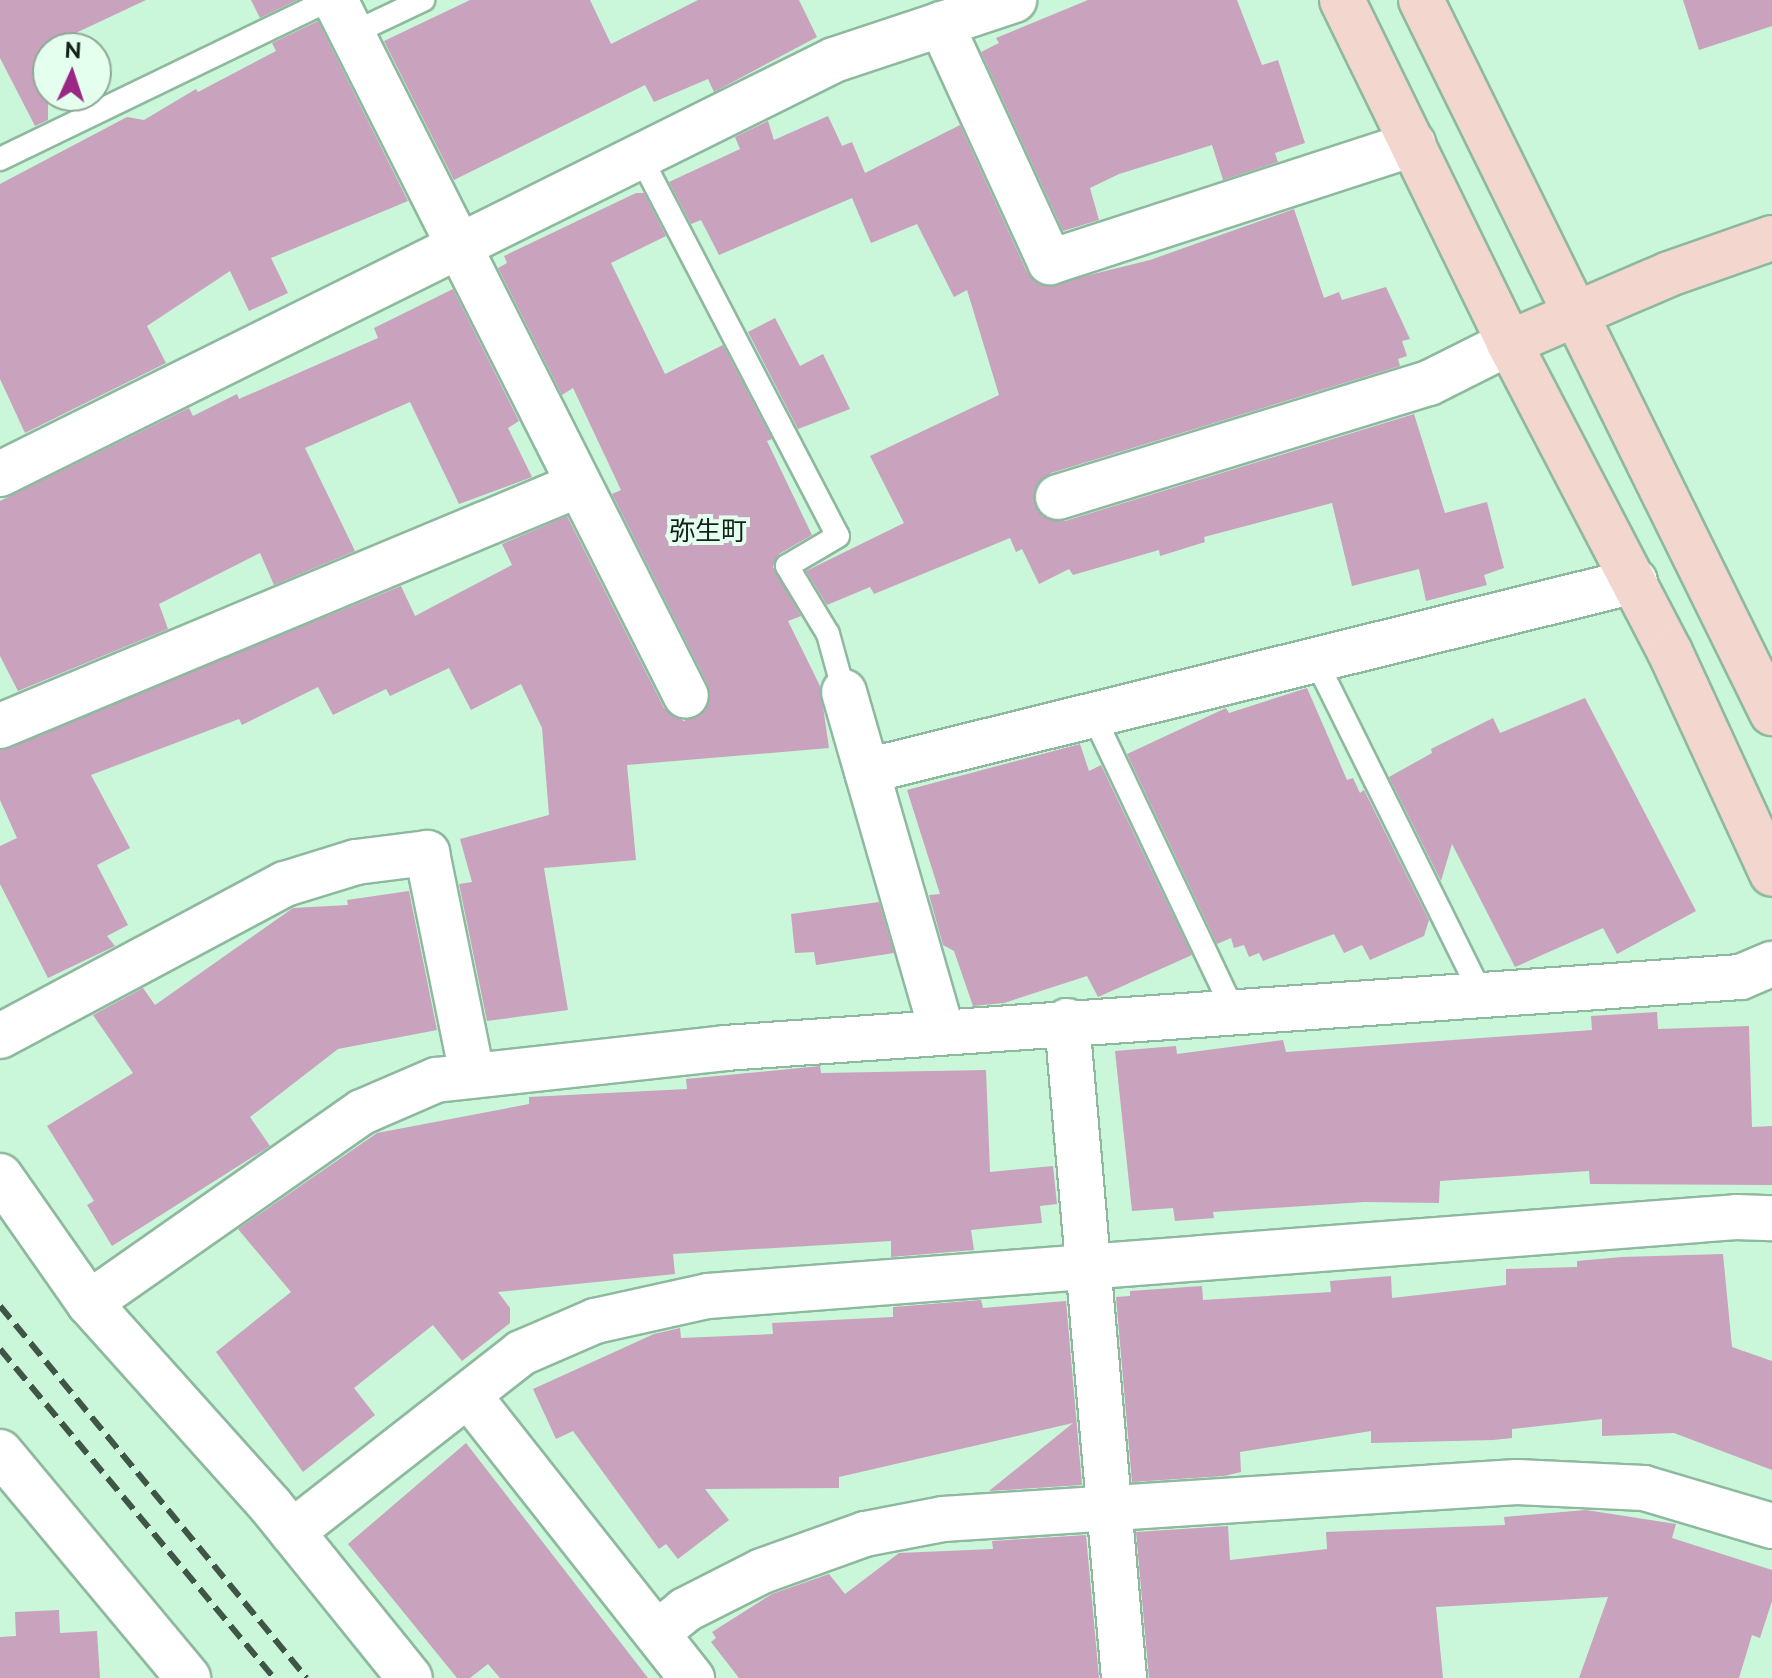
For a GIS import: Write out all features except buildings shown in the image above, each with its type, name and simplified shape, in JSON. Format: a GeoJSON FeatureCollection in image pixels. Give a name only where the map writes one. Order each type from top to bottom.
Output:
{"type":"FeatureCollection","features":[{"type":"Feature","properties":{"kind":"street"},"geometry":{"type":"LineString","coordinates":[[0,474],[834,60],[1014,0]]}},
{"type":"Feature","properties":{"kind":"street"},"geometry":{"type":"LineString","coordinates":[[1342,0],[1509,343],[1635,581],[1772,874]]}},
{"type":"Feature","properties":{"kind":"street"},"geometry":{"type":"LineString","coordinates":[[1421,0],[1772,713]]}},
{"type":"Feature","properties":{"kind":"street"},"geometry":{"type":"LineString","coordinates":[[338,11],[686,696]]}},
{"type":"Feature","properties":{"kind":"street"},"geometry":{"type":"LineString","coordinates":[[941,24],[1050,262],[1413,144]]}},
{"type":"Feature","properties":{"kind":"street"},"geometry":{"type":"LineString","coordinates":[[1058,497],[1429,383],[1509,343],[1669,274],[1772,238]]}},
{"type":"Feature","properties":{"kind":"street"},"geometry":{"type":"LineString","coordinates":[[0,726],[578,485]]}},
{"type":"Feature","properties":{"kind":"street"},"geometry":{"type":"LineString","coordinates":[[867,771],[1635,581]]}},
{"type":"Feature","properties":{"kind":"street"},"geometry":{"type":"LineString","coordinates":[[844,692],[942,1031]]}},
{"type":"Feature","properties":{"kind":"street"},"geometry":{"type":"LineString","coordinates":[[0,1036],[285,884],[356,862],[427,853],[472,1075]]}},
{"type":"Feature","properties":{"kind":"street"},"geometry":{"type":"LineString","coordinates":[[89,1303],[362,1112],[436,1080],[1067,1021],[1741,977],[1772,964]]}},
{"type":"Feature","properties":{"kind":"street"},"geometry":{"type":"LineString","coordinates":[[1067,1021],[1124,1678]]}},
{"type":"Feature","properties":{"kind":"street"},"geometry":{"type":"LineString","coordinates":[[0,1176],[89,1303],[292,1532],[410,1678]]}},
{"type":"Feature","properties":{"kind":"street"},"geometry":{"type":"LineString","coordinates":[[292,1532],[521,1353],[595,1321],[708,1296],[1736,1217],[1772,1218]]}},
{"type":"Feature","properties":{"kind":"street"},"geometry":{"type":"LineString","coordinates":[[469,1396],[692,1678]]}},
{"type":"Feature","properties":{"kind":"street"},"geometry":{"type":"LineString","coordinates":[[0,1452],[188,1678]]}},
{"type":"Feature","properties":{"kind":"street"},"geometry":{"type":"LineString","coordinates":[[657,1633],[685,1610],[762,1571],[865,1534],[943,1519],[1109,1506],[1547,1482],[1644,1488],[1772,1526]]}},
{"type":"Feature","properties":{"kind":"lane"},"geometry":{"type":"LineString","coordinates":[[0,159],[338,11],[423,0]]}},
{"type":"Feature","properties":{"kind":"lane"},"geometry":{"type":"LineString","coordinates":[[640,156],[838,536],[787,566],[828,634],[844,692]]}},
{"type":"Feature","properties":{"kind":"lane"},"geometry":{"type":"LineString","coordinates":[[1316,661],[1481,994]]}},
{"type":"Feature","properties":{"kind":"lane"},"geometry":{"type":"LineString","coordinates":[[1093,715],[1233,1010]]}},
{"type":"Feature","properties":{"kind":"railway"},"geometry":{"type":"LineString","coordinates":[[0,1306],[307,1678]]}},
{"type":"Feature","properties":{"kind":"railway"},"geometry":{"type":"LineString","coordinates":[[0,1349],[274,1678]]}},
{"type":"Feature","properties":{"kind":"district","name":"弥生町"},"geometry":{"type":"Point","coordinates":[708,532]}}]}
